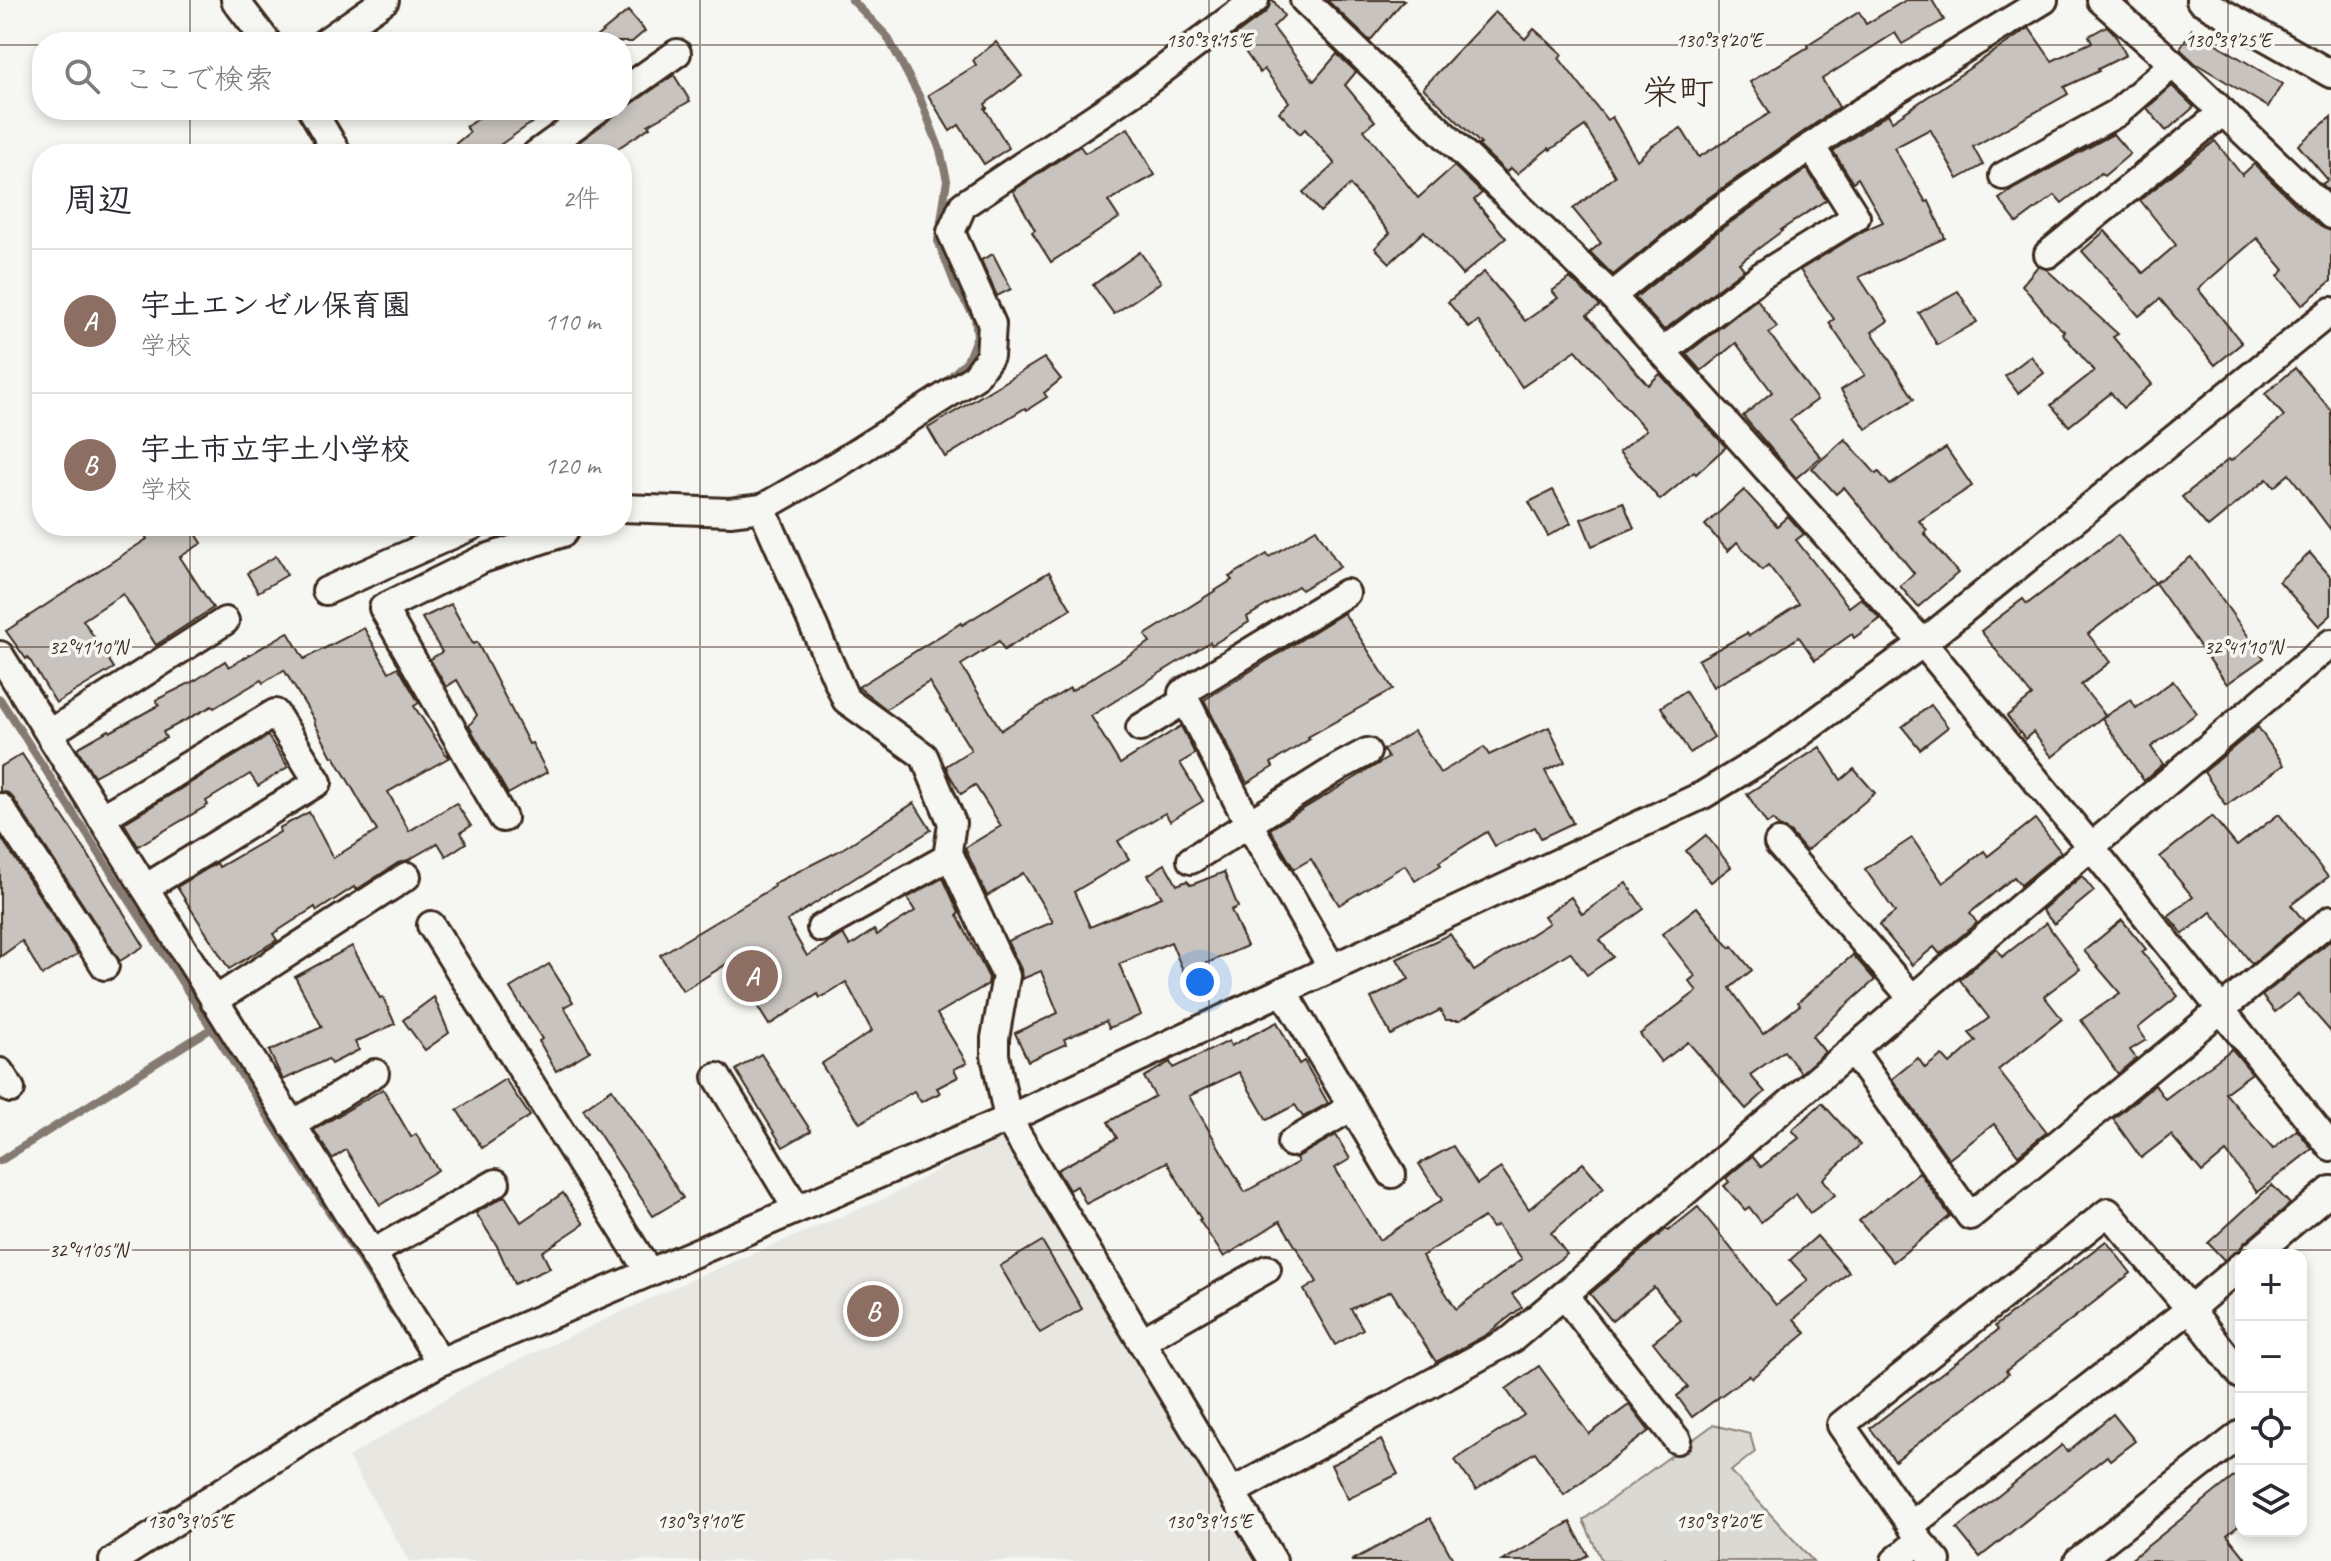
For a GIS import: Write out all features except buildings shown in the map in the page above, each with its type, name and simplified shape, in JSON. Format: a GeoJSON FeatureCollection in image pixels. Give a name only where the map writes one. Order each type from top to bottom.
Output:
{"type":"FeatureCollection","features":[{"type":"Feature","properties":{"kind":"street"},"geometry":{"type":"LineString","coordinates":[[235,0],[259,32]]}},
{"type":"Feature","properties":{"kind":"street"},"geometry":{"type":"LineString","coordinates":[[339,32],[385,0]]}},
{"type":"Feature","properties":{"kind":"street"},"geometry":{"type":"LineString","coordinates":[[632,508],[730,512],[762,508],[835,466],[975,377],[990,356],[992,324],[951,232],[963,205],[1140,87],[1255,0]]}},
{"type":"Feature","properties":{"kind":"street"},"geometry":{"type":"LineString","coordinates":[[1304,0],[1612,296],[1923,643],[2331,1147]]}},
{"type":"Feature","properties":{"kind":"street"},"geometry":{"type":"LineString","coordinates":[[1612,296],[1711,216],[1859,113],[2044,0]]}},
{"type":"Feature","properties":{"kind":"street"},"geometry":{"type":"LineString","coordinates":[[2101,0],[2173,64],[2331,215]]}},
{"type":"Feature","properties":{"kind":"street"},"geometry":{"type":"LineString","coordinates":[[2200,0],[2331,74]]}},
{"type":"Feature","properties":{"kind":"street"},"geometry":{"type":"LineString","coordinates":[[632,85],[677,53]]}},
{"type":"Feature","properties":{"kind":"street"},"geometry":{"type":"LineString","coordinates":[[2003,176],[2117,113],[2173,64]]}},
{"type":"Feature","properties":{"kind":"street"},"geometry":{"type":"LineString","coordinates":[[2048,254],[2223,112]]}},
{"type":"Feature","properties":{"kind":"street"},"geometry":{"type":"LineString","coordinates":[[318,120],[332,144]]}},
{"type":"Feature","properties":{"kind":"street"},"geometry":{"type":"LineString","coordinates":[[550,144],[583,120]]}},
{"type":"Feature","properties":{"kind":"street"},"geometry":{"type":"LineString","coordinates":[[1662,352],[1761,276],[1856,217],[1811,146]]}},
{"type":"Feature","properties":{"kind":"street"},"geometry":{"type":"LineString","coordinates":[[113,1561],[305,1439],[440,1362],[1008,1119],[1703,795],[1780,748],[1923,643],[2331,311]]}},
{"type":"Feature","properties":{"kind":"street"},"geometry":{"type":"LineString","coordinates":[[762,508],[846,700],[924,756],[952,823],[948,851],[1006,976],[995,1055],[1008,1119],[1273,1561]]}},
{"type":"Feature","properties":{"kind":"street"},"geometry":{"type":"LineString","coordinates":[[326,591],[450,536]]}},
{"type":"Feature","properties":{"kind":"street"},"geometry":{"type":"LineString","coordinates":[[503,818],[383,608],[483,559],[554,536]]}},
{"type":"Feature","properties":{"kind":"street"},"geometry":{"type":"LineString","coordinates":[[1332,968],[1249,824],[1182,693],[1346,593]]}},
{"type":"Feature","properties":{"kind":"street"},"geometry":{"type":"LineString","coordinates":[[50,733],[225,621]]}},
{"type":"Feature","properties":{"kind":"street"},"geometry":{"type":"LineString","coordinates":[[1232,1492],[1512,1339],[2331,643]]}},
{"type":"Feature","properties":{"kind":"street"},"geometry":{"type":"LineString","coordinates":[[3,668],[50,733],[440,1362]]}},
{"type":"Feature","properties":{"kind":"street"},"geometry":{"type":"LineString","coordinates":[[1140,728],[1186,700]]}},
{"type":"Feature","properties":{"kind":"street"},"geometry":{"type":"LineString","coordinates":[[101,818],[275,713],[318,782],[145,888]]}},
{"type":"Feature","properties":{"kind":"street"},"geometry":{"type":"LineString","coordinates":[[1191,860],[1367,752]]}},
{"type":"Feature","properties":{"kind":"street"},"geometry":{"type":"LineString","coordinates":[[0,807],[105,966]]}},
{"type":"Feature","properties":{"kind":"street"},"geometry":{"type":"LineString","coordinates":[[1778,843],[1912,998]]}},
{"type":"Feature","properties":{"kind":"street"},"geometry":{"type":"LineString","coordinates":[[821,928],[950,856]]}},
{"type":"Feature","properties":{"kind":"street"},"geometry":{"type":"LineString","coordinates":[[214,1001],[407,876]]}},
{"type":"Feature","properties":{"kind":"street"},"geometry":{"type":"LineString","coordinates":[[1852,1050],[1970,1216],[2331,919]]}},
{"type":"Feature","properties":{"kind":"street"},"geometry":{"type":"LineString","coordinates":[[431,925],[649,1272]]}},
{"type":"Feature","properties":{"kind":"street"},"geometry":{"type":"LineString","coordinates":[[1283,991],[1392,1174]]}},
{"type":"Feature","properties":{"kind":"street"},"geometry":{"type":"LineString","coordinates":[[292,1125],[375,1073]]}},
{"type":"Feature","properties":{"kind":"street"},"geometry":{"type":"LineString","coordinates":[[717,1077],[797,1209]]}},
{"type":"Feature","properties":{"kind":"street"},"geometry":{"type":"LineString","coordinates":[[1291,1143],[1352,1107]]}},
{"type":"Feature","properties":{"kind":"street"},"geometry":{"type":"LineString","coordinates":[[372,1253],[496,1183]]}},
{"type":"Feature","properties":{"kind":"street"},"geometry":{"type":"LineString","coordinates":[[2261,1249],[2331,1190]]}},
{"type":"Feature","properties":{"kind":"street"},"geometry":{"type":"LineString","coordinates":[[1937,1561],[1841,1425],[2108,1212],[2235,1367]]}},
{"type":"Feature","properties":{"kind":"street"},"geometry":{"type":"LineString","coordinates":[[1142,1341],[1267,1269]]}},
{"type":"Feature","properties":{"kind":"street"},"geometry":{"type":"LineString","coordinates":[[1895,1561],[1915,1533],[2235,1271]]}},
{"type":"Feature","properties":{"kind":"street"},"geometry":{"type":"LineString","coordinates":[[1564,1295],[1677,1440]]}},
{"type":"Feature","properties":{"kind":"street"},"geometry":{"type":"LineString","coordinates":[[2078,1561],[2235,1439]]}},
{"type":"Feature","properties":{"kind":"shaded area"},"geometry":{"type":"Polygon","coordinates":[[[1008,1119],[1273,1561],[409,1561],[348,1457],[484,1376],[686,1282],[890,1196],[972,1151],[1008,1119]]]}},
{"type":"Feature","properties":{"kind":"shaded area"},"geometry":{"type":"Polygon","coordinates":[[[1713,1425],[1750,1434],[1755,1452],[1731,1471],[1813,1561],[1668,1561],[1665,1557],[1659,1561],[1603,1561],[1583,1520],[1713,1425]]]}},
{"type":"Feature","properties":{"kind":"waterway"},"geometry":{"type":"LineString","coordinates":[[852,0],[887,36],[920,98],[940,150],[947,180],[938,241],[956,287],[975,317],[977,336],[967,361],[944,383]]}},
{"type":"Feature","properties":{"kind":"waterway"},"geometry":{"type":"LineString","coordinates":[[0,699],[393,1311]]}},
{"type":"Feature","properties":{"kind":"waterway"},"geometry":{"type":"LineString","coordinates":[[0,1161],[212,1028]]}},
{"type":"Feature","properties":{"kind":"place","name":"宇土エンゼル保育園"},"geometry":{"type":"Point","coordinates":[752,976]}},
{"type":"Feature","properties":{"kind":"place","name":"宇土市立宇土小学校"},"geometry":{"type":"Point","coordinates":[873,1311]}},
{"type":"Feature","properties":{"kind":"district","name":"栄町"},"geometry":{"type":"Point","coordinates":[1678,91]}}]}
